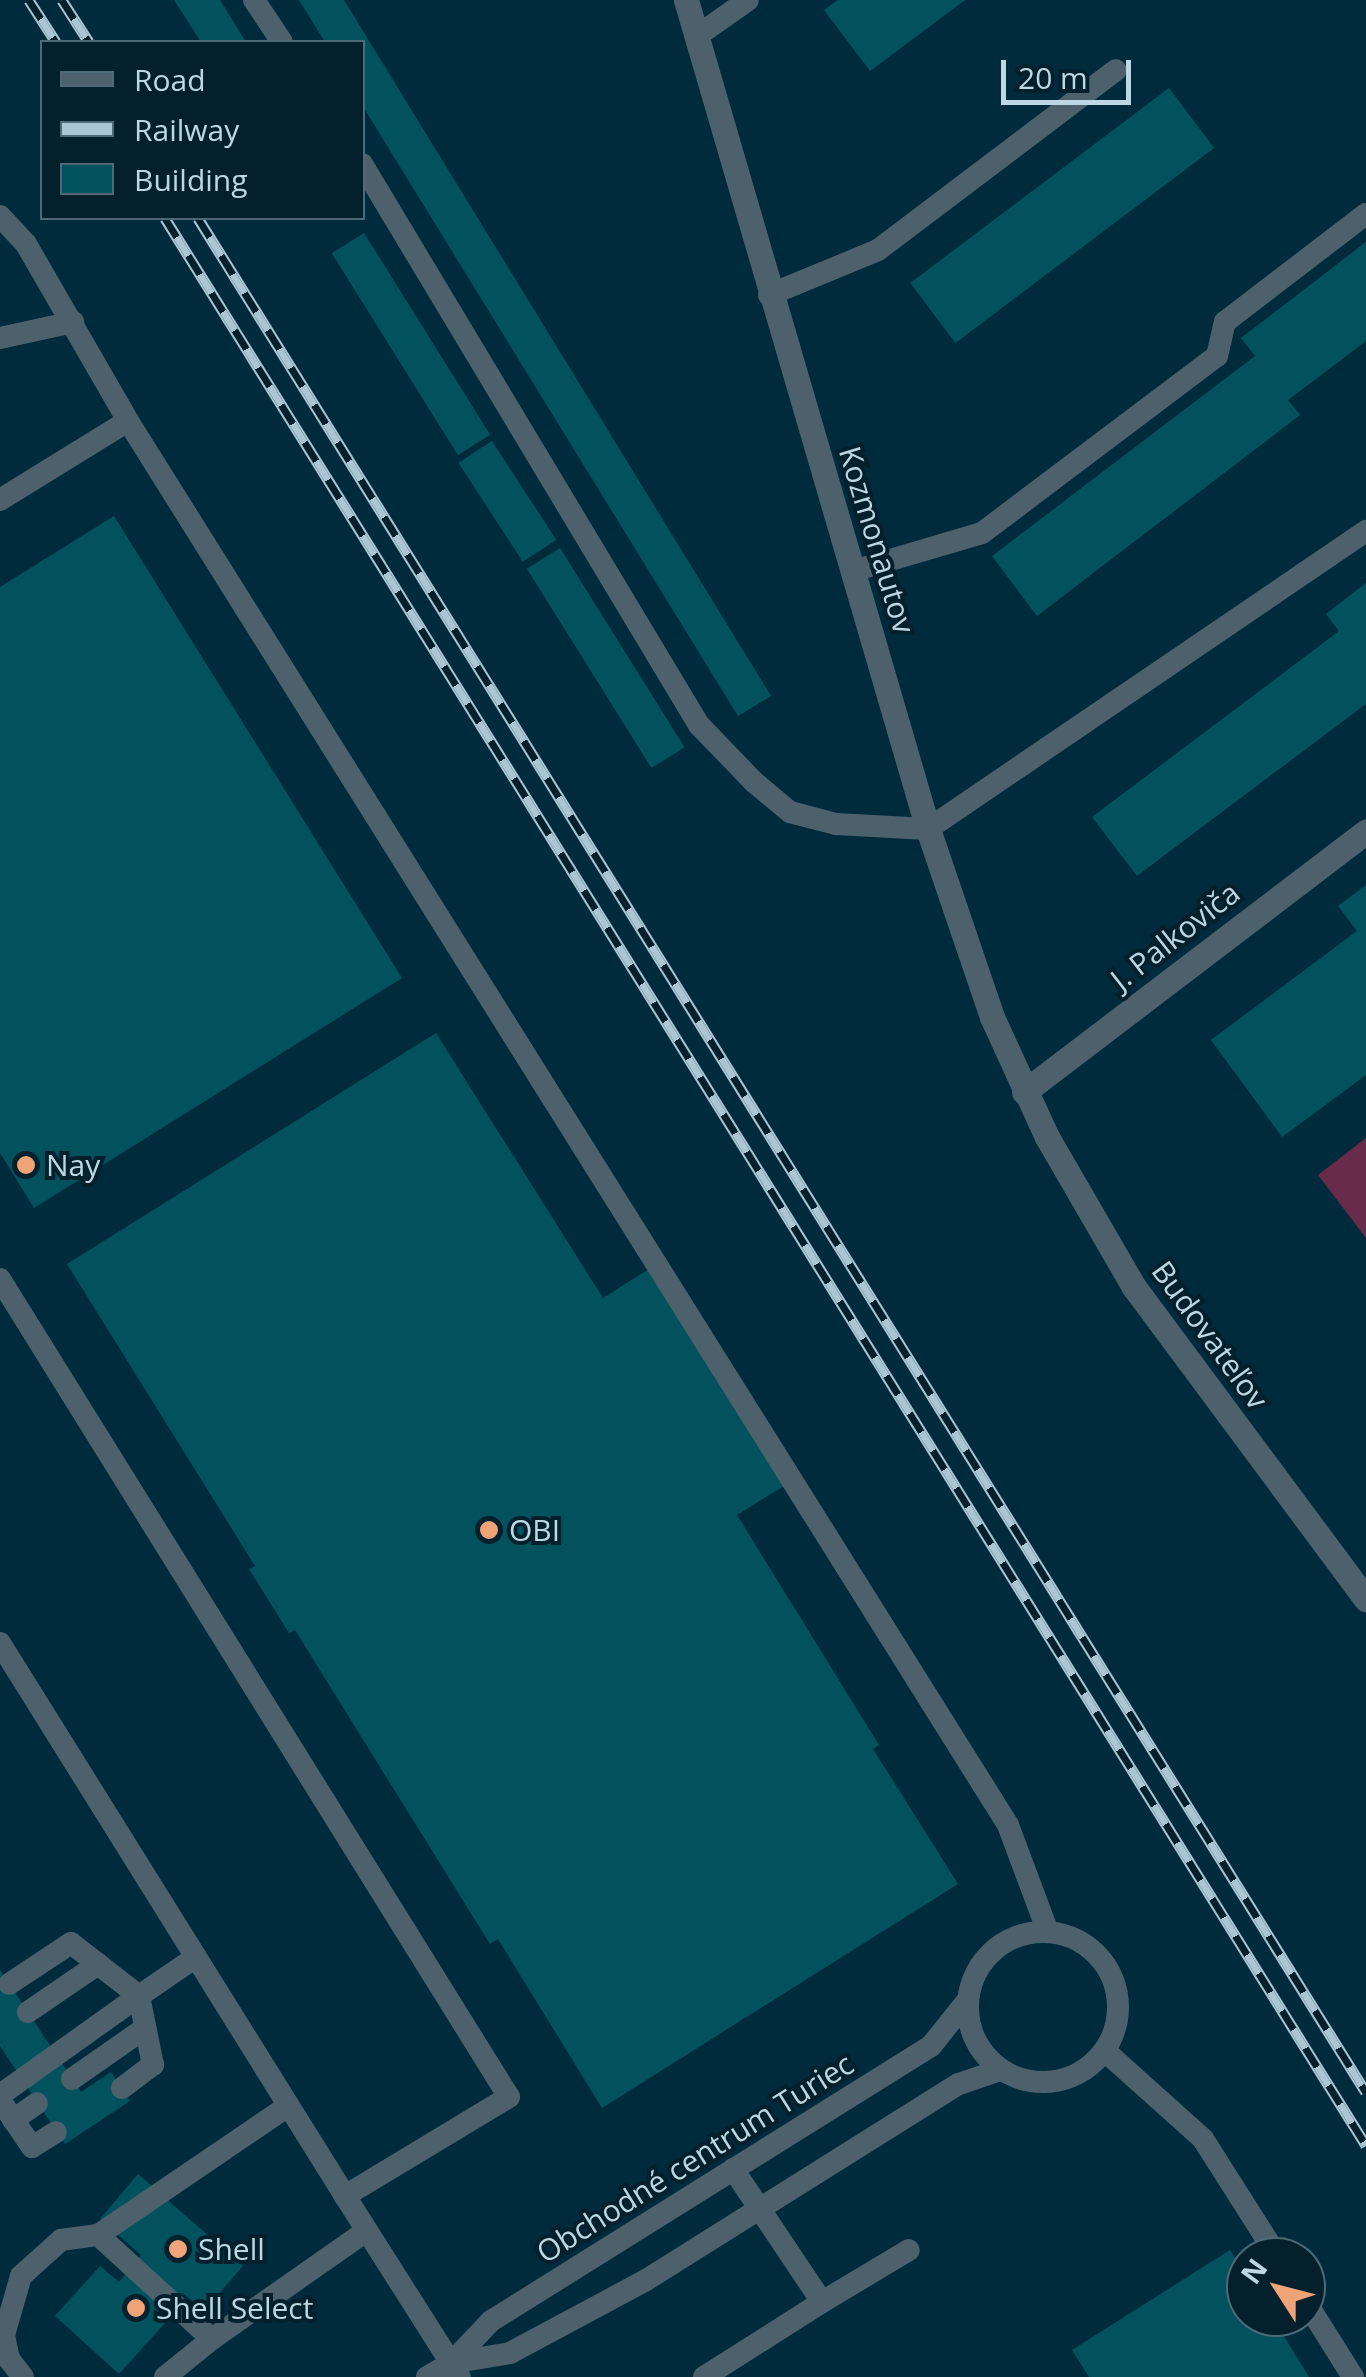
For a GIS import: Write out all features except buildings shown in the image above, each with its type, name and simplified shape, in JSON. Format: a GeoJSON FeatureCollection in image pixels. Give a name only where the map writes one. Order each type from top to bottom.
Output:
{"type":"FeatureCollection","features":[{"type":"Feature","properties":{"kind":"street","name":"Kozmonautov"},"geometry":{"type":"LineString","coordinates":[[686,0],[768,295],[928,829],[992,1017],[1024,1092]]}},
{"type":"Feature","properties":{"kind":"street","name":"J. Palkoviča"},"geometry":{"type":"LineString","coordinates":[[1024,1092],[1366,831]]}},
{"type":"Feature","properties":{"kind":"street","name":"Budovateľov"},"geometry":{"type":"LineString","coordinates":[[1024,1092],[1134,1287],[1366,1600]]}},
{"type":"Feature","properties":{"kind":"lane"},"geometry":{"type":"LineString","coordinates":[[254,0],[281,40]]}},
{"type":"Feature","properties":{"kind":"lane"},"geometry":{"type":"LineString","coordinates":[[697,36],[748,0]]}},
{"type":"Feature","properties":{"kind":"lane"},"geometry":{"type":"LineString","coordinates":[[768,295],[878,250],[1116,70]]}},
{"type":"Feature","properties":{"kind":"lane"},"geometry":{"type":"LineString","coordinates":[[365,169],[700,725],[754,782],[790,812],[836,824],[928,829],[1366,531]]}},
{"type":"Feature","properties":{"kind":"lane"},"geometry":{"type":"LineString","coordinates":[[853,571],[982,534],[1217,356],[1225,322],[1366,214]]}},
{"type":"Feature","properties":{"kind":"lane"},"geometry":{"type":"LineString","coordinates":[[0,216],[26,244],[128,421],[1008,1825],[1048,1932]]}},
{"type":"Feature","properties":{"kind":"lane"},"geometry":{"type":"LineString","coordinates":[[0,338],[73,322]]}},
{"type":"Feature","properties":{"kind":"lane"},"geometry":{"type":"LineString","coordinates":[[0,500],[128,421]]}},
{"type":"Feature","properties":{"kind":"lane"},"geometry":{"type":"LineString","coordinates":[[0,1279],[510,2097],[345,2196]]}},
{"type":"Feature","properties":{"kind":"lane"},"geometry":{"type":"LineString","coordinates":[[0,1643],[365,2232],[456,2370]]}},
{"type":"Feature","properties":{"kind":"lane"},"geometry":{"type":"LineString","coordinates":[[1048,1932],[1085,1944],[1112,1974],[1118,2014],[1105,2051],[1092,2066],[1056,2082],[1036,2083],[1000,2070],[974,2040],[967,2002],[971,1982],[993,1950],[1009,1939],[1048,1932]]}},
{"type":"Feature","properties":{"kind":"lane"},"geometry":{"type":"LineString","coordinates":[[9,1984],[71,1943],[138,1996],[153,2065],[122,2088]]}},
{"type":"Feature","properties":{"kind":"lane"},"geometry":{"type":"LineString","coordinates":[[4,2105],[138,1996],[196,1957]]}},
{"type":"Feature","properties":{"kind":"lane"},"geometry":{"type":"LineString","coordinates":[[28,2012],[98,1964]]}},
{"type":"Feature","properties":{"kind":"lane","name":"Obchodné centrum Turiec"},"geometry":{"type":"LineString","coordinates":[[456,2370],[491,2321],[932,2046],[967,2002]]}},
{"type":"Feature","properties":{"kind":"lane"},"geometry":{"type":"LineString","coordinates":[[72,2079],[145,2028]]}},
{"type":"Feature","properties":{"kind":"lane"},"geometry":{"type":"LineString","coordinates":[[1105,2051],[1203,2139],[1265,2237]]}},
{"type":"Feature","properties":{"kind":"lane","name":"Obchodné centrum Turiec"},"geometry":{"type":"LineString","coordinates":[[427,2377],[510,2354],[646,2280],[959,2084],[1000,2070]]}},
{"type":"Feature","properties":{"kind":"lane"},"geometry":{"type":"LineString","coordinates":[[4,2105],[38,2103]]}},
{"type":"Feature","properties":{"kind":"lane"},"geometry":{"type":"LineString","coordinates":[[4,2105],[32,2148],[56,2132]]}},
{"type":"Feature","properties":{"kind":"lane"},"geometry":{"type":"LineString","coordinates":[[23,2377],[9,2359],[4,2335],[20,2276],[61,2240],[98,2235],[288,2106]]}},
{"type":"Feature","properties":{"kind":"lane"},"geometry":{"type":"LineString","coordinates":[[734,2170],[822,2302]]}},
{"type":"Feature","properties":{"kind":"lane"},"geometry":{"type":"LineString","coordinates":[[166,2377],[212,2338],[365,2232]]}},
{"type":"Feature","properties":{"kind":"lane"},"geometry":{"type":"LineString","coordinates":[[98,2235],[212,2338]]}},
{"type":"Feature","properties":{"kind":"lane"},"geometry":{"type":"LineString","coordinates":[[704,2377],[909,2250]]}},
{"type":"Feature","properties":{"kind":"lane"},"geometry":{"type":"LineString","coordinates":[[1326,2334],[1353,2377]]}},
{"type":"Feature","properties":{"kind":"shaded area"},"geometry":{"type":"Polygon","coordinates":[[[1366,1138],[1366,1238],[1318,1175],[1366,1138]]]}},
{"type":"Feature","properties":{"kind":"railway"},"geometry":{"type":"LineString","coordinates":[[29,0],[55,40]]}},
{"type":"Feature","properties":{"kind":"railway"},"geometry":{"type":"LineString","coordinates":[[62,0],[88,40]]}},
{"type":"Feature","properties":{"kind":"railway"},"geometry":{"type":"LineString","coordinates":[[166,220],[1366,2145]]}},
{"type":"Feature","properties":{"kind":"railway"},"geometry":{"type":"LineString","coordinates":[[199,220],[1366,2092]]}},
{"type":"Feature","properties":{"kind":"place","name":"Nay"},"geometry":{"type":"Point","coordinates":[26,1165]}},
{"type":"Feature","properties":{"kind":"place","name":"OBI"},"geometry":{"type":"Point","coordinates":[489,1530]}},
{"type":"Feature","properties":{"kind":"place","name":"Shell"},"geometry":{"type":"Point","coordinates":[178,2249]}},
{"type":"Feature","properties":{"kind":"place","name":"Shell Select"},"geometry":{"type":"Point","coordinates":[136,2308]}}]}
